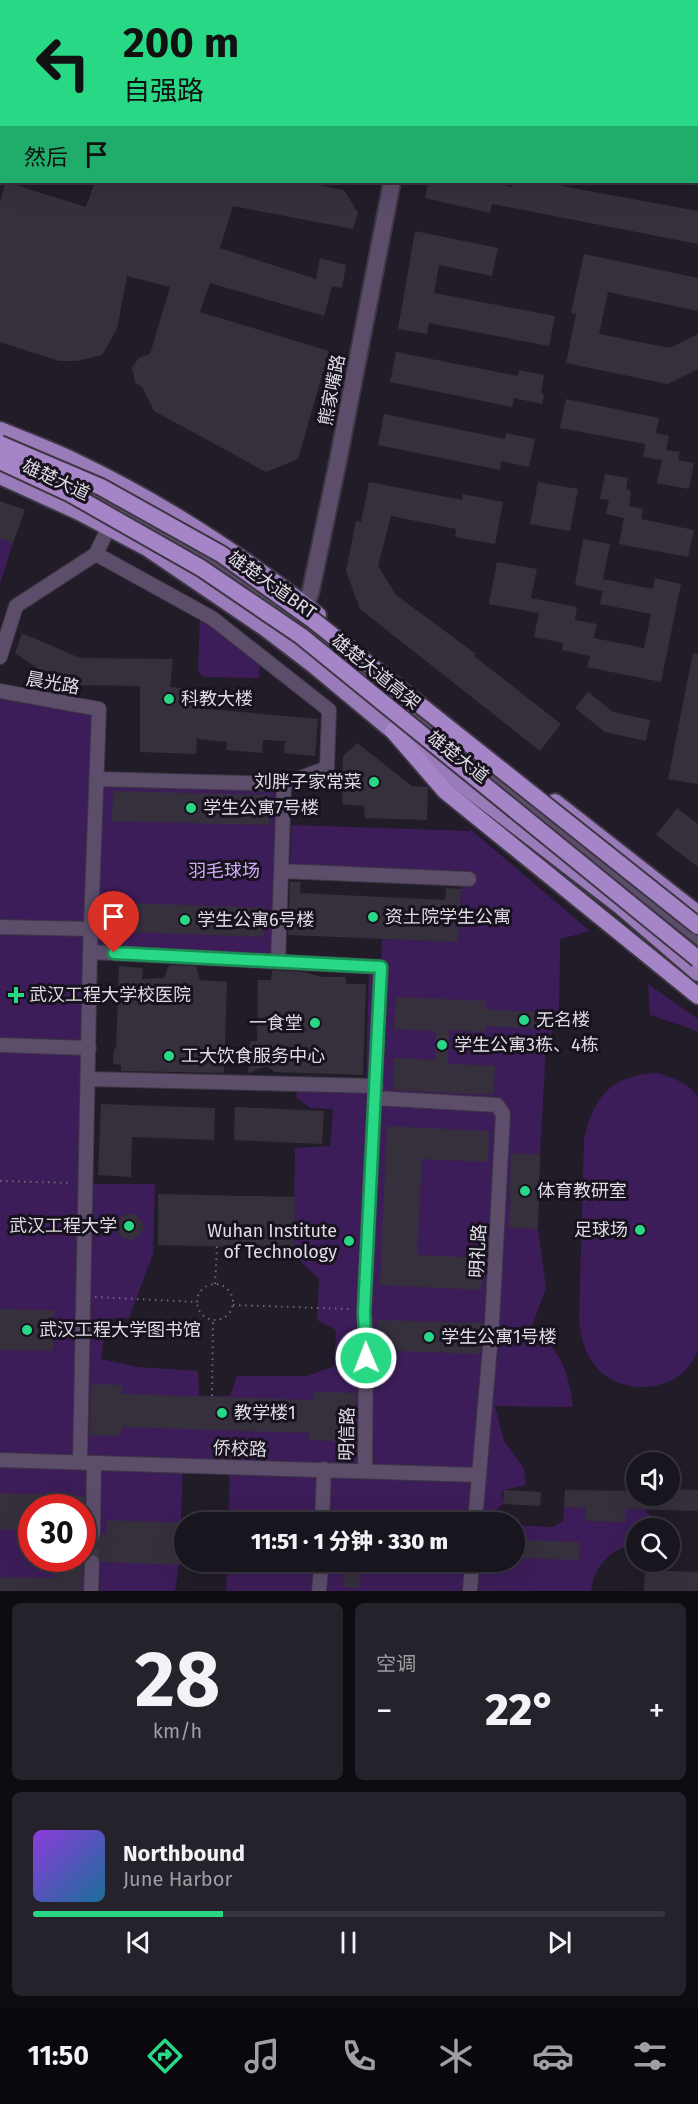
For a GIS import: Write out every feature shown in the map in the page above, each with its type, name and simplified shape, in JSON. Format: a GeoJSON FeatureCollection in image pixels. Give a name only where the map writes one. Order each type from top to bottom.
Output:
{"type":"FeatureCollection","features":[{"type":"Feature","properties":{"kind":"highway","name":"雄楚大道高架"},"geometry":{"type":"LineString","coordinates":[[0,444],[101,487],[221,554],[313,620],[698,926]]}},
{"type":"Feature","properties":{"kind":"highway","name":"雄楚大道高架"},"geometry":{"type":"LineString","coordinates":[[0,461],[71,494],[201,568],[301,636],[698,958]]}},
{"type":"Feature","properties":{"kind":"highway"},"geometry":{"type":"LineString","coordinates":[[393,731],[445,791],[698,996]]}},
{"type":"Feature","properties":{"kind":"main road","name":"雄楚大道"},"geometry":{"type":"LineString","coordinates":[[0,430],[72,460],[180,518],[282,587],[698,914]]}},
{"type":"Feature","properties":{"kind":"main road","name":"雄楚大道"},"geometry":{"type":"LineString","coordinates":[[0,476],[79,512],[147,548],[265,628],[393,731],[620,906],[698,973]]}},
{"type":"Feature","properties":{"kind":"main road"},"geometry":{"type":"LineString","coordinates":[[132,540],[121,530],[118,516],[122,509],[136,501],[153,504]]}},
{"type":"Feature","properties":{"kind":"street","name":"熊家嘴路"},"geometry":{"type":"LineString","coordinates":[[306,605],[338,461],[392,183]]}},
{"type":"Feature","properties":{"kind":"street"},"geometry":{"type":"LineString","coordinates":[[0,657],[16,606],[96,554],[105,535]]}},
{"type":"Feature","properties":{"kind":"street"},"geometry":{"type":"LineString","coordinates":[[80,1462],[90,952],[96,779],[284,784],[327,768],[329,710],[212,618],[96,554]]}},
{"type":"Feature","properties":{"kind":"street","name":"晨光路"},"geometry":{"type":"LineString","coordinates":[[0,691],[99,710],[96,779]]}},
{"type":"Feature","properties":{"kind":"street"},"geometry":{"type":"LineString","coordinates":[[90,952],[278,962],[284,784]]}},
{"type":"Feature","properties":{"kind":"street"},"geometry":{"type":"LineString","coordinates":[[281,871],[469,879]]}},
{"type":"Feature","properties":{"kind":"street"},"geometry":{"type":"LineString","coordinates":[[0,927],[91,929]]}},
{"type":"Feature","properties":{"kind":"street","name":"明信路"},"geometry":{"type":"LineString","coordinates":[[278,962],[381,967],[364,1310],[366,1336],[365,1470]]}},
{"type":"Feature","properties":{"kind":"street"},"geometry":{"type":"LineString","coordinates":[[0,1045],[89,1048]]}},
{"type":"Feature","properties":{"kind":"street"},"geometry":{"type":"LineString","coordinates":[[88,1079],[376,1092]]}},
{"type":"Feature","properties":{"kind":"street","name":"明礼路"},"geometry":{"type":"LineString","coordinates":[[376,1092],[497,1105],[503,1114],[492,1323],[476,1512]]}},
{"type":"Feature","properties":{"kind":"street","name":"侨校路"},"geometry":{"type":"LineString","coordinates":[[0,1460],[478,1475]]}},
{"type":"Feature","properties":{"kind":"street"},"geometry":{"type":"LineString","coordinates":[[94,1463],[94,1494]]}},
{"type":"Feature","properties":{"kind":"street"},"geometry":{"type":"LineString","coordinates":[[322,1512],[324,1469]]}},
{"type":"Feature","properties":{"kind":"street"},"geometry":{"type":"LineString","coordinates":[[91,1591],[92,1572]]}},
{"type":"Feature","properties":{"kind":"street"},"geometry":{"type":"LineString","coordinates":[[319,1591],[321,1572]]}},
{"type":"Feature","properties":{"kind":"street"},"geometry":{"type":"LineString","coordinates":[[470,1591],[471,1572]]}},
{"type":"Feature","properties":{"kind":"lane","name":"雄楚大道BRT"},"geometry":{"type":"LineString","coordinates":[[0,452],[76,485],[122,509],[207,558],[286,612],[698,941]]}},
{"type":"Feature","properties":{"kind":"path"},"geometry":{"type":"LineString","coordinates":[[0,1181],[86,1184]]}},
{"type":"Feature","properties":{"kind":"path"},"geometry":{"type":"LineString","coordinates":[[216,1284],[217,1246]]}},
{"type":"Feature","properties":{"kind":"path"},"geometry":{"type":"LineString","coordinates":[[216,1284],[228,1289],[232,1294],[233,1305],[226,1317],[213,1320],[201,1314],[197,1302],[204,1288],[216,1284]]}},
{"type":"Feature","properties":{"kind":"path"},"geometry":{"type":"LineString","coordinates":[[83,1296],[197,1302]]}},
{"type":"Feature","properties":{"kind":"path"},"geometry":{"type":"LineString","coordinates":[[233,1305],[364,1310]]}},
{"type":"Feature","properties":{"kind":"path"},"geometry":{"type":"LineString","coordinates":[[212,1396],[213,1320]]}},
{"type":"Feature","properties":{"kind":"green space"},"geometry":{"type":"Polygon","coordinates":[[[0,538],[13,543],[0,584],[0,538]]]}},
{"type":"Feature","properties":{"kind":"green space"},"geometry":{"type":"Polygon","coordinates":[[[200,618],[260,662],[259,678],[203,677],[198,670],[200,618]]]}},
{"type":"Feature","properties":{"kind":"green space","name":"羽毛球场"},"geometry":{"type":"Polygon","coordinates":[[[0,691],[99,709],[96,779],[284,784],[278,962],[91,952],[86,1184],[155,1184],[153,1254],[129,1318],[106,1319],[101,1359],[138,1367],[198,1371],[199,1396],[230,1396],[237,1376],[307,1376],[334,1366],[336,1330],[317,1320],[319,1279],[293,1254],[295,1148],[330,1146],[333,1109],[310,1108],[296,1097],[298,1084],[366,1086],[369,966],[381,966],[382,939],[458,942],[461,889],[469,879],[470,871],[290,865],[291,825],[471,831],[464,824],[590,931],[560,939],[559,1012],[546,1047],[540,1154],[538,1229],[546,1288],[532,1326],[562,1362],[569,1382],[573,1407],[495,1406],[504,1441],[524,1469],[526,1485],[504,1490],[503,1504],[497,1508],[498,1512],[228,1512],[230,1467],[183,1466],[181,1512],[174,1512],[174,1572],[178,1572],[175,1591],[0,1591],[0,691]]]}},
{"type":"Feature","properties":{"kind":"green space"},"geometry":{"type":"Polygon","coordinates":[[[648,984],[698,1019],[698,1033],[650,1015],[648,984]]]}},
{"type":"Feature","properties":{"kind":"green space","name":"足球场"},"geometry":{"type":"Polygon","coordinates":[[[658,1073],[685,1085],[698,1097],[698,1349],[690,1364],[679,1376],[648,1387],[616,1382],[602,1373],[591,1360],[584,1346],[579,1321],[584,1139],[593,1110],[607,1090],[628,1078],[658,1073]]]}},
{"type":"Feature","properties":{"kind":"green space"},"geometry":{"type":"Polygon","coordinates":[[[564,1507],[586,1508],[587,1521],[625,1522],[626,1509],[646,1509],[647,1513],[656,1518],[626,1518],[626,1546],[612,1554],[600,1565],[591,1591],[226,1591],[227,1572],[525,1572],[525,1526],[553,1527],[563,1521],[564,1507]]]}},
{"type":"Feature","properties":{"kind":"building"},"geometry":{"type":"Polygon","coordinates":[[[6,183],[86,207],[95,183],[307,183],[344,190],[358,213],[353,229],[233,206],[220,248],[316,279],[320,258],[346,265],[342,288],[332,286],[324,316],[210,283],[200,312],[329,351],[298,459],[266,472],[154,411],[142,387],[135,382],[132,367],[139,358],[150,354],[170,287],[127,276],[117,329],[102,355],[77,361],[59,361],[0,342],[0,202],[6,183]]]}},
{"type":"Feature","properties":{"kind":"building"},"geometry":{"type":"Polygon","coordinates":[[[428,183],[493,183],[512,187],[513,183],[545,183],[698,211],[698,244],[492,204],[490,213],[425,198],[428,183]]]}},
{"type":"Feature","properties":{"kind":"building"},"geometry":{"type":"Polygon","coordinates":[[[415,231],[498,248],[492,276],[439,265],[434,293],[555,316],[549,346],[429,323],[427,334],[398,329],[415,231]]]}},
{"type":"Feature","properties":{"kind":"building"},"geometry":{"type":"Polygon","coordinates":[[[584,254],[698,278],[698,311],[608,292],[599,334],[670,348],[698,334],[698,369],[667,384],[566,363],[576,314],[571,313],[584,254]]]}},
{"type":"Feature","properties":{"kind":"building"},"geometry":{"type":"Polygon","coordinates":[[[396,352],[518,376],[519,370],[544,375],[542,404],[514,398],[512,407],[390,382],[396,352]]]}},
{"type":"Feature","properties":{"kind":"building"},"geometry":{"type":"Polygon","coordinates":[[[566,399],[659,418],[656,433],[669,436],[666,450],[680,452],[678,460],[694,463],[689,489],[657,483],[662,460],[643,457],[645,444],[560,428],[566,399]]]}},
{"type":"Feature","properties":{"kind":"building"},"geometry":{"type":"Polygon","coordinates":[[[384,414],[505,439],[506,433],[535,439],[529,467],[501,461],[500,470],[378,445],[384,414]]]}},
{"type":"Feature","properties":{"kind":"building"},"geometry":{"type":"Polygon","coordinates":[[[605,474],[628,478],[626,489],[631,491],[629,506],[643,509],[641,519],[694,530],[688,557],[619,544],[624,518],[606,514],[609,500],[600,499],[605,474]]]}},
{"type":"Feature","properties":{"kind":"building"},"geometry":{"type":"Polygon","coordinates":[[[369,482],[462,500],[463,494],[503,502],[495,544],[455,537],[456,529],[391,516],[378,566],[396,595],[476,654],[474,656],[561,724],[540,751],[360,609],[346,571],[356,521],[361,522],[369,482]]]}},
{"type":"Feature","properties":{"kind":"building"},"geometry":{"type":"Polygon","coordinates":[[[538,482],[578,489],[570,531],[530,524],[538,482]]]}},
{"type":"Feature","properties":{"kind":"building"},"geometry":{"type":"Polygon","coordinates":[[[0,501],[25,510],[13,543],[0,538],[0,501]]]}},
{"type":"Feature","properties":{"kind":"building"},"geometry":{"type":"Polygon","coordinates":[[[583,539],[610,544],[603,579],[653,589],[655,578],[681,584],[661,682],[587,667],[590,656],[562,650],[563,643],[534,637],[539,613],[489,604],[497,562],[537,569],[531,598],[577,607],[575,620],[597,624],[594,638],[644,648],[651,614],[600,604],[603,591],[575,585],[583,539]]]}},
{"type":"Feature","properties":{"kind":"building","name":"科教大楼"},"geometry":{"type":"Polygon","coordinates":[[[22,633],[80,658],[173,659],[170,687],[200,690],[198,708],[318,719],[315,756],[284,753],[285,741],[263,740],[262,753],[226,750],[227,742],[197,739],[196,754],[140,752],[140,686],[75,685],[50,677],[15,653],[22,633]]]}},
{"type":"Feature","properties":{"kind":"building"},"geometry":{"type":"Polygon","coordinates":[[[693,653],[698,654],[698,784],[668,779],[693,653]]]}},
{"type":"Feature","properties":{"kind":"building"},"geometry":{"type":"Polygon","coordinates":[[[588,692],[613,712],[650,720],[646,741],[605,732],[575,708],[588,692]]]}},
{"type":"Feature","properties":{"kind":"building","name":"刘胖子家常菜"},"geometry":{"type":"Polygon","coordinates":[[[357,743],[412,786],[428,787],[427,820],[365,818],[364,806],[342,804],[343,756],[357,743]]]}},
{"type":"Feature","properties":{"kind":"building","name":"学生公寓7号楼"},"geometry":{"type":"Polygon","coordinates":[[[113,791],[270,795],[269,825],[112,821],[113,791]]]}},
{"type":"Feature","properties":{"kind":"building"},"geometry":{"type":"Polygon","coordinates":[[[677,808],[698,824],[698,867],[656,835],[677,808]]]}},
{"type":"Feature","properties":{"kind":"building","name":"资土院学生公寓"},"geometry":{"type":"Polygon","coordinates":[[[290,882],[301,882],[300,893],[445,900],[446,888],[461,889],[458,942],[288,935],[290,882]]]}},
{"type":"Feature","properties":{"kind":"building","name":"学生公寓6号楼"},"geometry":{"type":"Polygon","coordinates":[[[106,902],[265,908],[264,937],[105,931],[106,902]]]}},
{"type":"Feature","properties":{"kind":"building"},"geometry":{"type":"Polygon","coordinates":[[[169,965],[196,966],[200,980],[227,982],[224,1073],[121,1071],[121,1065],[113,1063],[114,1049],[116,1049],[119,966],[143,968],[142,979],[164,978],[169,965]]]}},
{"type":"Feature","properties":{"kind":"building"},"geometry":{"type":"Polygon","coordinates":[[[272,970],[303,972],[322,977],[346,977],[346,984],[366,984],[363,1075],[275,1072],[266,1066],[248,1073],[250,1041],[257,1041],[258,980],[271,980],[272,970]]]}},
{"type":"Feature","properties":{"kind":"building","name":"学生公寓3栋、4栋"},"geometry":{"type":"Polygon","coordinates":[[[396,997],[486,1001],[486,1009],[549,1013],[548,1029],[485,1026],[485,1032],[449,1030],[448,1064],[495,1066],[493,1095],[393,1090],[394,1058],[435,1060],[436,1031],[394,1029],[396,997]]]}},
{"type":"Feature","properties":{"kind":"building"},"geometry":{"type":"Polygon","coordinates":[[[101,1104],[215,1108],[214,1140],[132,1137],[131,1177],[98,1175],[101,1104]]]}},
{"type":"Feature","properties":{"kind":"building"},"geometry":{"type":"Polygon","coordinates":[[[235,1107],[324,1111],[322,1144],[234,1140],[235,1107]]]}},
{"type":"Feature","properties":{"kind":"building"},"geometry":{"type":"Polygon","coordinates":[[[387,1126],[489,1131],[488,1162],[422,1159],[417,1255],[483,1258],[482,1290],[380,1285],[387,1126]]]}},
{"type":"Feature","properties":{"kind":"building","name":"体育教研室"},"geometry":{"type":"Polygon","coordinates":[[[511,1153],[540,1154],[538,1229],[509,1228],[511,1153]]]}},
{"type":"Feature","properties":{"kind":"building"},"geometry":{"type":"Polygon","coordinates":[[[158,1194],[295,1197],[294,1248],[158,1245],[158,1194]]]}},
{"type":"Feature","properties":{"kind":"building","name":"武汉工程大学"},"geometry":{"type":"Polygon","coordinates":[[[127,1214],[135,1214],[145,1226],[140,1235],[132,1240],[119,1235],[116,1227],[119,1218],[127,1214]]]}},
{"type":"Feature","properties":{"kind":"building","name":"武汉工程大学图书馆"},"geometry":{"type":"Polygon","coordinates":[[[0,1309],[54,1310],[53,1351],[0,1350],[0,1309]]]}},
{"type":"Feature","properties":{"kind":"building","name":"学生公寓1号楼"},"geometry":{"type":"Polygon","coordinates":[[[377,1320],[483,1323],[480,1354],[376,1350],[377,1320]]]}},
{"type":"Feature","properties":{"kind":"building","name":"教学楼1"},"geometry":{"type":"Polygon","coordinates":[[[91,1384],[123,1385],[122,1394],[314,1400],[314,1392],[356,1393],[355,1442],[309,1440],[309,1433],[122,1427],[120,1436],[90,1435],[91,1384]]]}},
{"type":"Feature","properties":{"kind":"building"},"geometry":{"type":"Polygon","coordinates":[[[680,1489],[698,1490],[698,1511],[626,1509],[626,1522],[586,1521],[586,1508],[564,1507],[565,1490],[626,1491],[626,1506],[680,1506],[680,1489]]]}},
{"type":"Feature","properties":{"kind":"building"},"geometry":{"type":"Polygon","coordinates":[[[504,1490],[541,1492],[540,1506],[503,1504],[504,1490]]]}},
{"type":"Feature","properties":{"kind":"building"},"geometry":{"type":"Polygon","coordinates":[[[0,1493],[28,1494],[18,1494],[18,1530],[0,1529],[0,1493]]]}},
{"type":"Feature","properties":{"kind":"building"},"geometry":{"type":"Polygon","coordinates":[[[107,1520],[174,1523],[174,1565],[101,1562],[96,1555],[96,1541],[102,1534],[107,1534],[107,1520]]]}},
{"type":"Feature","properties":{"kind":"building"},"geometry":{"type":"Polygon","coordinates":[[[525,1540],[580,1542],[579,1560],[525,1558],[525,1540]]]}},
{"type":"Feature","properties":{"kind":"building"},"geometry":{"type":"Polygon","coordinates":[[[54,1572],[83,1572],[82,1591],[0,1591],[0,1577],[54,1578],[54,1572]]]}},
{"type":"Feature","properties":{"kind":"building"},"geometry":{"type":"Polygon","coordinates":[[[344,1572],[360,1572],[360,1588],[343,1587],[344,1572]]]}},
{"type":"Feature","properties":{"kind":"building"},"geometry":{"type":"Polygon","coordinates":[[[645,1572],[698,1572],[698,1591],[644,1591],[645,1572]]]}},
{"type":"Feature","properties":{"kind":"place","name":"科教大楼"},"geometry":{"type":"Point","coordinates":[169,699]}},
{"type":"Feature","properties":{"kind":"place","name":"刘胖子家常菜"},"geometry":{"type":"Point","coordinates":[374,782]}},
{"type":"Feature","properties":{"kind":"place","name":"学生公寓7号楼"},"geometry":{"type":"Point","coordinates":[191,808]}},
{"type":"Feature","properties":{"kind":"place","name":"资土院学生公寓"},"geometry":{"type":"Point","coordinates":[373,917]}},
{"type":"Feature","properties":{"kind":"place","name":"学生公寓6号楼"},"geometry":{"type":"Point","coordinates":[185,920]}},
{"type":"Feature","properties":{"kind":"place","name":"武汉工程大学校医院"},"geometry":{"type":"Point","coordinates":[16,995]}},
{"type":"Feature","properties":{"kind":"place","name":"无名楼"},"geometry":{"type":"Point","coordinates":[524,1020]}},
{"type":"Feature","properties":{"kind":"place","name":"一食堂"},"geometry":{"type":"Point","coordinates":[315,1023]}},
{"type":"Feature","properties":{"kind":"place","name":"学生公寓3栋、4栋"},"geometry":{"type":"Point","coordinates":[442,1045]}},
{"type":"Feature","properties":{"kind":"place","name":"工大饮食服务中心"},"geometry":{"type":"Point","coordinates":[169,1056]}},
{"type":"Feature","properties":{"kind":"place","name":"体育教研室"},"geometry":{"type":"Point","coordinates":[525,1191]}},
{"type":"Feature","properties":{"kind":"place","name":"武汉工程大学"},"geometry":{"type":"Point","coordinates":[129,1226]}},
{"type":"Feature","properties":{"kind":"place","name":"足球场"},"geometry":{"type":"Point","coordinates":[640,1230]}},
{"type":"Feature","properties":{"kind":"place","name":"Wuhan Institute of Technology"},"geometry":{"type":"Point","coordinates":[349,1241]}},
{"type":"Feature","properties":{"kind":"place","name":"武汉工程大学图书馆"},"geometry":{"type":"Point","coordinates":[27,1330]}},
{"type":"Feature","properties":{"kind":"place","name":"学生公寓1号楼"},"geometry":{"type":"Point","coordinates":[429,1337]}},
{"type":"Feature","properties":{"kind":"place","name":"教学楼1"},"geometry":{"type":"Point","coordinates":[222,1413]}},
{"type":"Feature","properties":{"kind":"route"},"geometry":{"type":"LineString","coordinates":[[114,953],[381,967],[364,1312],[366,1358]]}}]}
